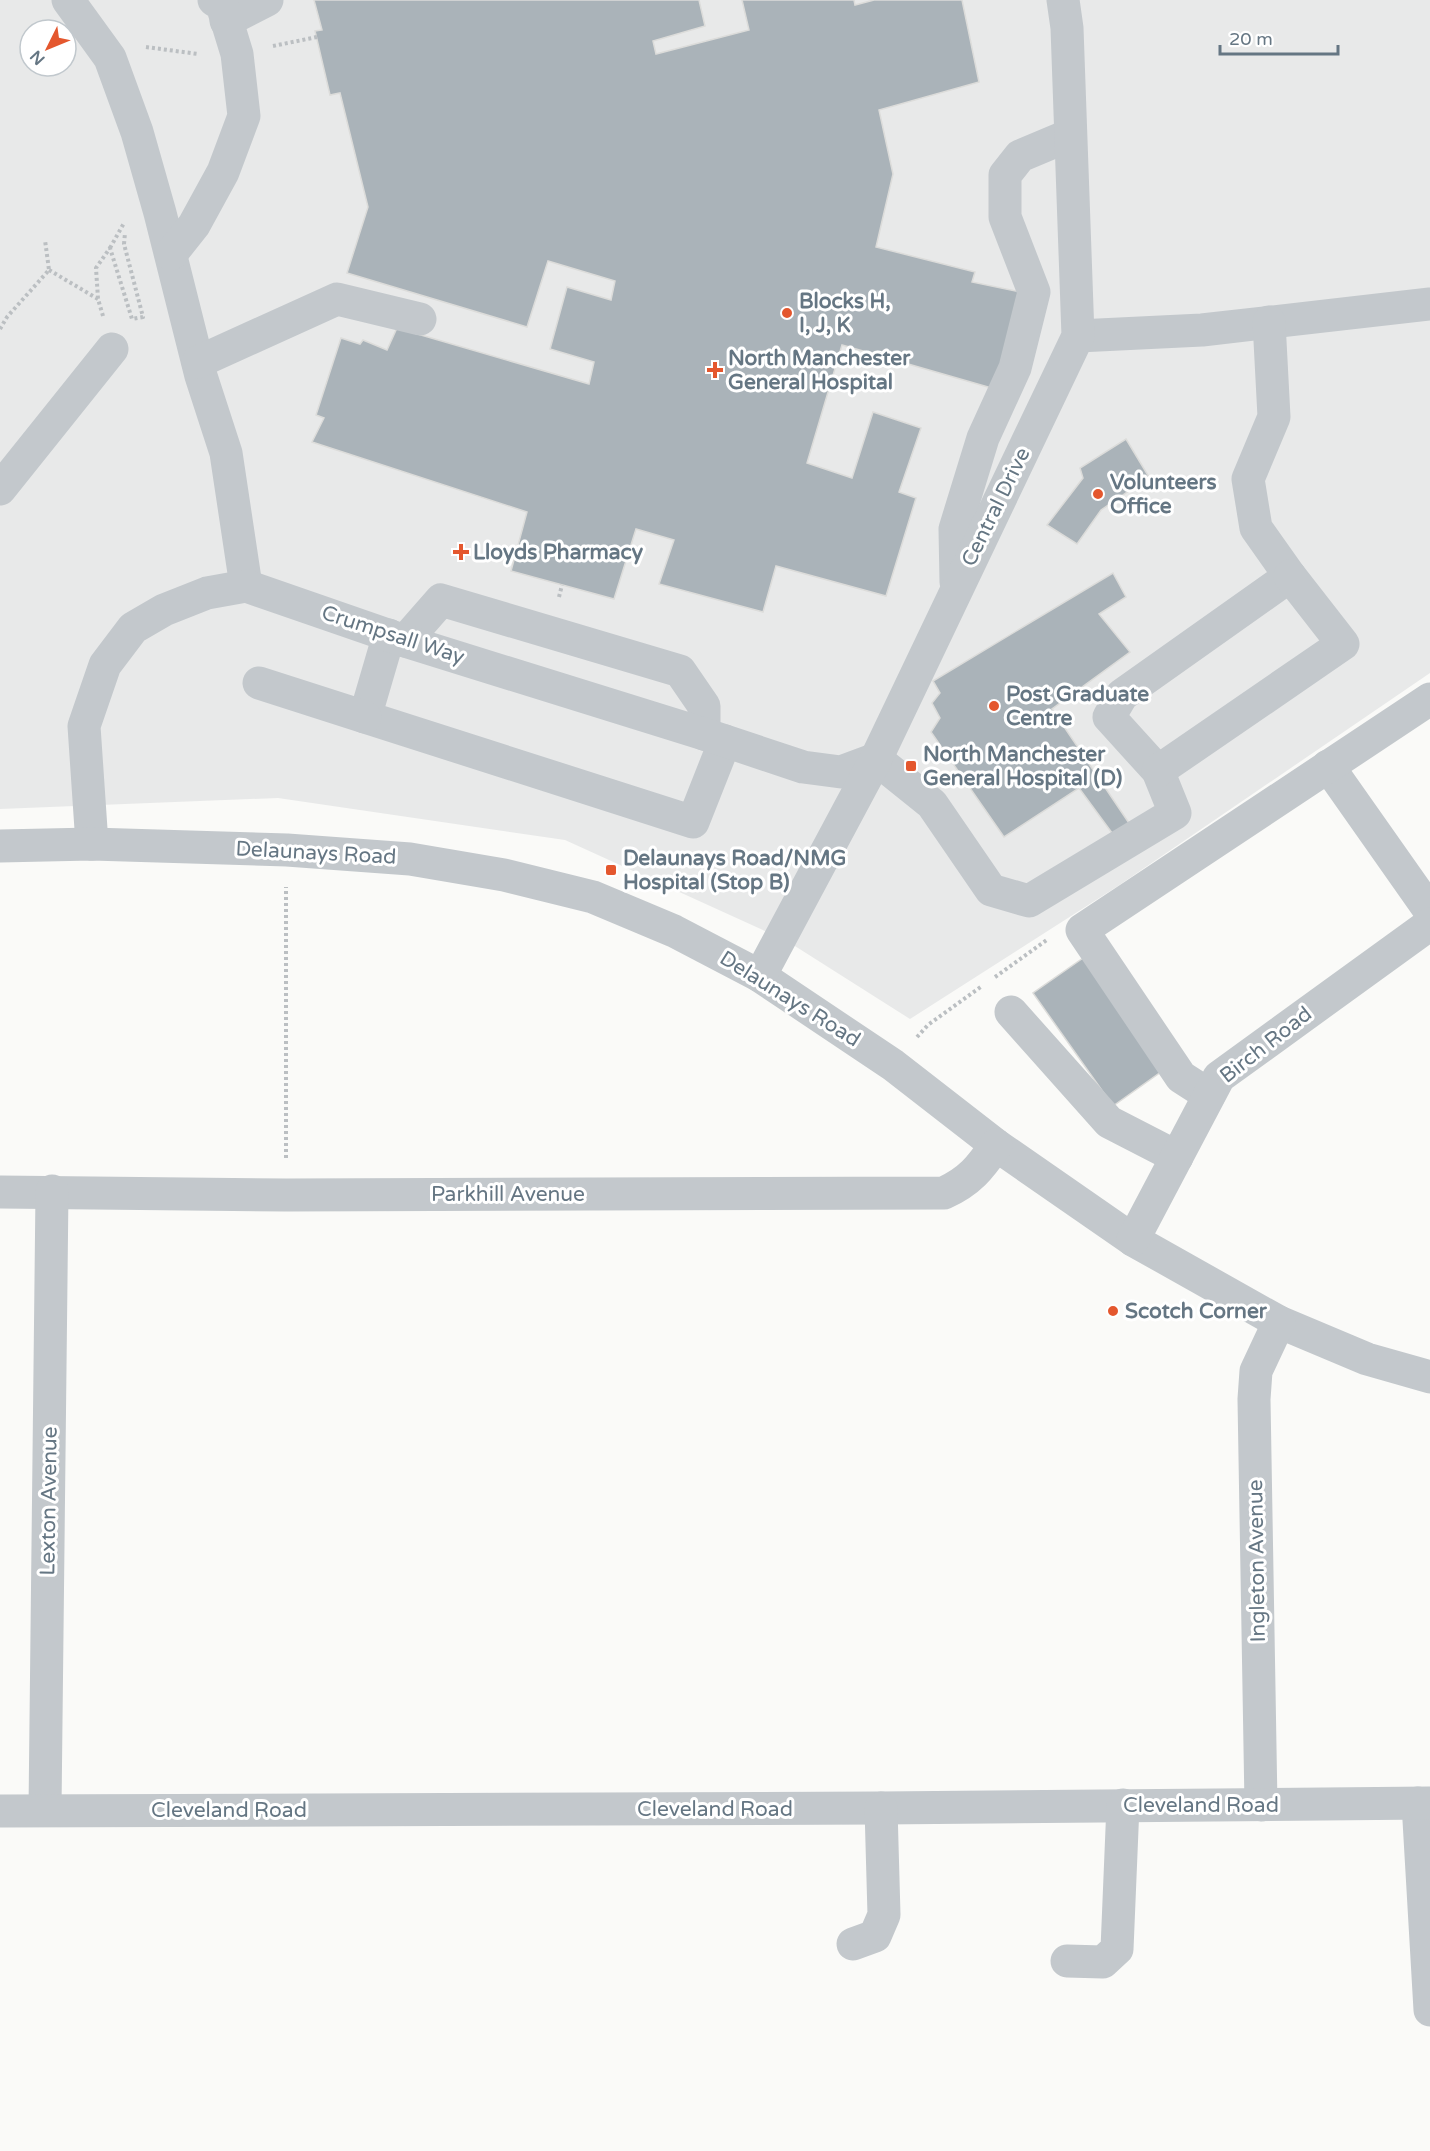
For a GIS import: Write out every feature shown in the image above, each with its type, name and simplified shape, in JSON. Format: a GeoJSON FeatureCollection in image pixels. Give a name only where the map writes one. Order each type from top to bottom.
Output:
{"type":"FeatureCollection","features":[{"type":"Feature","properties":{"kind":"street"},"geometry":{"type":"LineString","coordinates":[[68,0],[110,58],[137,132],[198,362],[226,453],[246,586]]}},
{"type":"Feature","properties":{"kind":"street"},"geometry":{"type":"LineString","coordinates":[[171,254],[194,225],[223,172],[244,116],[237,54],[220,10],[267,0]]}},
{"type":"Feature","properties":{"kind":"street","name":"Central Drive"},"geometry":{"type":"LineString","coordinates":[[760,976],[876,759],[1078,336],[1067,28],[1063,0]]}},
{"type":"Feature","properties":{"kind":"street"},"geometry":{"type":"LineString","coordinates":[[956,590],[955,529],[983,438],[1015,369],[1034,292],[1005,217],[1005,176],[1020,156],[1070,135]]}},
{"type":"Feature","properties":{"kind":"street"},"geometry":{"type":"LineString","coordinates":[[198,362],[338,299],[420,318]]}},
{"type":"Feature","properties":{"kind":"street"},"geometry":{"type":"LineString","coordinates":[[1078,336],[1202,330],[1430,304]]}},
{"type":"Feature","properties":{"kind":"street"},"geometry":{"type":"LineString","coordinates":[[1158,771],[1343,644],[1256,528],[1248,479],[1274,417],[1269,322]]}},
{"type":"Feature","properties":{"kind":"street"},"geometry":{"type":"LineString","coordinates":[[0,489],[112,349]]}},
{"type":"Feature","properties":{"kind":"street"},"geometry":{"type":"LineString","coordinates":[[876,759],[932,804],[991,890],[1029,901],[1175,813],[1158,771],[1109,717],[1122,695],[1290,576]]}},
{"type":"Feature","properties":{"kind":"street","name":"Crumpsall Way"},"geometry":{"type":"LineString","coordinates":[[92,844],[84,726],[105,665],[133,628],[164,610],[207,593],[246,586],[397,638],[803,767],[841,772],[876,759]]}},
{"type":"Feature","properties":{"kind":"street"},"geometry":{"type":"LineString","coordinates":[[259,683],[365,717],[693,822],[714,737],[704,706],[680,671],[441,600],[397,638],[365,717]]}},
{"type":"Feature","properties":{"kind":"street"},"geometry":{"type":"LineString","coordinates":[[1209,1095],[1181,1077],[1082,930],[1430,699]]}},
{"type":"Feature","properties":{"kind":"street"},"geometry":{"type":"LineString","coordinates":[[1328,766],[1430,911]]}},
{"type":"Feature","properties":{"kind":"street","name":"Delaunays Road"},"geometry":{"type":"LineString","coordinates":[[0,846],[92,844],[287,850],[410,859],[504,874],[593,897],[674,932],[760,976],[893,1065],[996,1144],[1134,1240],[1279,1322],[1367,1359],[1430,1377]]}},
{"type":"Feature","properties":{"kind":"street","name":"Birch Road"},"geometry":{"type":"LineString","coordinates":[[1134,1240],[1219,1077],[1430,924]]}},
{"type":"Feature","properties":{"kind":"street"},"geometry":{"type":"LineString","coordinates":[[1011,1012],[1109,1122],[1177,1157]]}},
{"type":"Feature","properties":{"kind":"street","name":"Parkhill Avenue"},"geometry":{"type":"LineString","coordinates":[[0,1192],[285,1195],[944,1193],[962,1184],[980,1168],[996,1144]]}},
{"type":"Feature","properties":{"kind":"street","name":"Lexton Avenue"},"geometry":{"type":"LineString","coordinates":[[45,1810],[52,1191]]}},
{"type":"Feature","properties":{"kind":"street","name":"Ingleton Avenue"},"geometry":{"type":"LineString","coordinates":[[1261,1805],[1254,1399],[1256,1371],[1279,1322]]}},
{"type":"Feature","properties":{"kind":"street"},"geometry":{"type":"LineString","coordinates":[[1424,1803],[1430,2010]]}},
{"type":"Feature","properties":{"kind":"street","name":"Cleveland Road"},"geometry":{"type":"LineString","coordinates":[[0,1811],[880,1808],[1424,1803]]}},
{"type":"Feature","properties":{"kind":"street"},"geometry":{"type":"LineString","coordinates":[[1067,1961],[1103,1962],[1117,1949],[1123,1805]]}},
{"type":"Feature","properties":{"kind":"street"},"geometry":{"type":"LineString","coordinates":[[853,1944],[875,1936],[884,1915],[880,1808]]}},
{"type":"Feature","properties":{"kind":"path"},"geometry":{"type":"LineString","coordinates":[[110,248],[132,319],[144,317],[124,244],[126,219],[96,268],[98,299],[112,349]]}},
{"type":"Feature","properties":{"kind":"path"},"geometry":{"type":"LineString","coordinates":[[0,329],[7,317],[49,270],[45,240]]}},
{"type":"Feature","properties":{"kind":"path"},"geometry":{"type":"LineString","coordinates":[[49,270],[98,299]]}},
{"type":"Feature","properties":{"kind":"path"},"geometry":{"type":"LineString","coordinates":[[285,1195],[287,850]]}},
{"type":"Feature","properties":{"kind":"shaded area","name":"North Manchester General Hospital"},"geometry":{"type":"Polygon","coordinates":[[[0,0],[1430,0],[1430,673],[1118,886],[910,1019],[787,941],[565,840],[278,798],[0,809],[0,0]]]}},
{"type":"Feature","properties":{"kind":"building","name":"Blocks H, I, J, K"},"geometry":{"type":"Polygon","coordinates":[[[314,0],[699,0],[705,26],[653,41],[656,54],[749,30],[742,0],[854,0],[855,5],[874,0],[962,0],[979,82],[879,110],[893,174],[876,247],[975,272],[972,282],[1020,292],[995,389],[842,345],[807,463],[852,478],[873,412],[921,428],[899,492],[916,498],[886,596],[776,566],[763,612],[659,584],[674,540],[636,529],[614,599],[511,571],[527,512],[312,442],[324,418],[316,415],[341,338],[360,344],[363,340],[387,350],[397,328],[589,384],[594,362],[550,349],[567,287],[611,300],[615,281],[548,261],[527,327],[347,273],[368,207],[340,93],[330,95],[315,31],[322,30],[314,0]]]}},
{"type":"Feature","properties":{"kind":"building","name":"Volunteers Office"},"geometry":{"type":"Polygon","coordinates":[[[1126,439],[1149,477],[1101,510],[1077,544],[1047,525],[1083,478],[1080,468],[1126,439]]]}},
{"type":"Feature","properties":{"kind":"building","name":"Post Graduate Centre"},"geometry":{"type":"Polygon","coordinates":[[[1113,573],[1126,597],[1099,614],[1130,652],[1052,709],[1133,829],[1115,837],[1079,788],[1004,837],[931,732],[940,718],[932,703],[940,693],[933,681],[1113,573]]]}},
{"type":"Feature","properties":{"kind":"building"},"geometry":{"type":"Polygon","coordinates":[[[1086,956],[1165,1069],[1113,1106],[1033,993],[1086,956]]]}},
{"type":"Feature","properties":{"kind":"place","name":"Blocks H, I, J, K"},"geometry":{"type":"Point","coordinates":[787,313]}},
{"type":"Feature","properties":{"kind":"place","name":"North Manchester General Hospital"},"geometry":{"type":"Point","coordinates":[715,370]}},
{"type":"Feature","properties":{"kind":"place","name":"Volunteers Office"},"geometry":{"type":"Point","coordinates":[1098,494]}},
{"type":"Feature","properties":{"kind":"place","name":"Lloyds Pharmacy"},"geometry":{"type":"Point","coordinates":[461,552]}},
{"type":"Feature","properties":{"kind":"place","name":"Post Graduate Centre"},"geometry":{"type":"Point","coordinates":[994,706]}},
{"type":"Feature","properties":{"kind":"place","name":"North Manchester General Hospital (D)"},"geometry":{"type":"Point","coordinates":[911,766]}},
{"type":"Feature","properties":{"kind":"place","name":"Delaunays Road/NMG Hospital (Stop B)"},"geometry":{"type":"Point","coordinates":[611,870]}},
{"type":"Feature","properties":{"kind":"place","name":"Scotch Corner"},"geometry":{"type":"Point","coordinates":[1113,1311]}}]}
